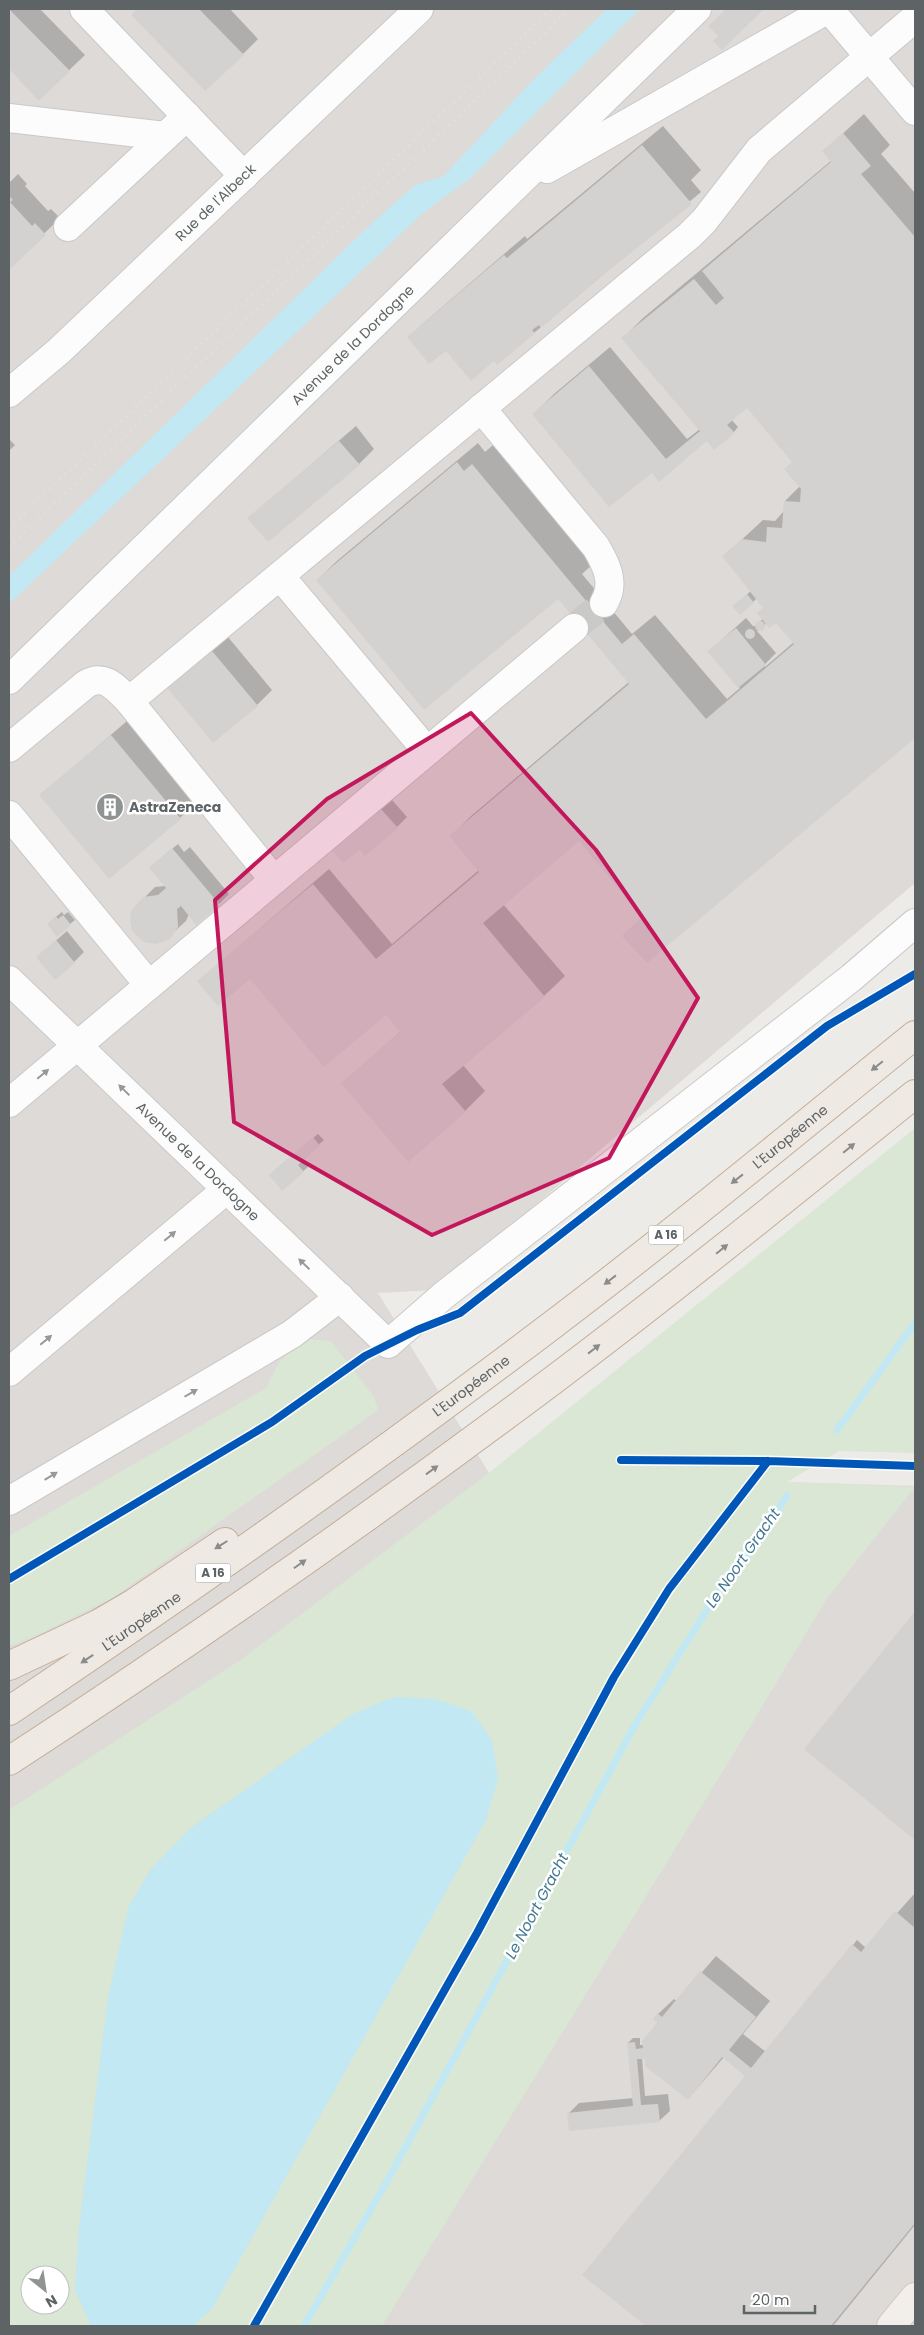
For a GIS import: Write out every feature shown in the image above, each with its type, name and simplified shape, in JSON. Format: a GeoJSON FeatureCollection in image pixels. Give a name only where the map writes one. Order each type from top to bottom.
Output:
{"type":"FeatureCollection","features":[{"type":"Feature","properties":{"kind":"highway","name":"L'Européenne"},"geometry":{"type":"LineString","coordinates":[[9,1711],[196,1584],[413,1429],[553,1324],[915,1035]]}},
{"type":"Feature","properties":{"kind":"highway"},"geometry":{"type":"LineString","coordinates":[[9,1761],[260,1592],[408,1488],[555,1379],[702,1266],[915,1094]]}},
{"type":"Feature","properties":{"kind":"highway"},"geometry":{"type":"LineString","coordinates":[[9,1666],[58,1645],[119,1612],[230,1539],[413,1429]]}},
{"type":"Feature","properties":{"kind":"highway"},"geometry":{"type":"LineString","coordinates":[[9,1777],[260,1592]]}},
{"type":"Feature","properties":{"kind":"street"},"geometry":{"type":"LineString","coordinates":[[84,9],[244,176]]}},
{"type":"Feature","properties":{"kind":"street","name":"Rue de l'Albeck"},"geometry":{"type":"LineString","coordinates":[[9,393],[59,351],[419,9]]}},
{"type":"Feature","properties":{"kind":"street","name":"Avenue de la Dordogne"},"geometry":{"type":"LineString","coordinates":[[9,680],[696,9]]}},
{"type":"Feature","properties":{"kind":"street"},"geometry":{"type":"LineString","coordinates":[[513,189],[828,9],[915,111]]}},
{"type":"Feature","properties":{"kind":"street"},"geometry":{"type":"LineString","coordinates":[[129,701],[690,235],[704,221],[759,150],[915,18]]}},
{"type":"Feature","properties":{"kind":"street"},"geometry":{"type":"LineString","coordinates":[[68,227],[187,116]]}},
{"type":"Feature","properties":{"kind":"street"},"geometry":{"type":"LineString","coordinates":[[9,118],[165,136]]}},
{"type":"Feature","properties":{"kind":"street"},"geometry":{"type":"LineString","coordinates":[[481,408],[596,547],[605,562],[610,586],[604,603]]}},
{"type":"Feature","properties":{"kind":"street"},"geometry":{"type":"LineString","coordinates":[[280,576],[427,752]]}},
{"type":"Feature","properties":{"kind":"street"},"geometry":{"type":"LineString","coordinates":[[9,1103],[574,628]]}},
{"type":"Feature","properties":{"kind":"street"},"geometry":{"type":"LineString","coordinates":[[9,748],[91,681],[107,681],[129,701],[274,880]]}},
{"type":"Feature","properties":{"kind":"street"},"geometry":{"type":"LineString","coordinates":[[9,814],[149,985]]}},
{"type":"Feature","properties":{"kind":"street","name":"Avenue de la Dordogne"},"geometry":{"type":"LineString","coordinates":[[9,980],[388,1344],[444,1295],[846,982],[915,923]]}},
{"type":"Feature","properties":{"kind":"street"},"geometry":{"type":"LineString","coordinates":[[9,1372],[227,1189]]}},
{"type":"Feature","properties":{"kind":"street"},"geometry":{"type":"LineString","coordinates":[[9,1501],[292,1334],[340,1297]]}},
{"type":"Feature","properties":{"kind":"highlighted area"},"geometry":{"type":"Polygon","coordinates":[[[471,713],[596,850],[698,998],[609,1158],[432,1235],[234,1122],[215,900],[327,799],[471,713]]]}},
{"type":"Feature","properties":{"kind":"shaded area"},"geometry":{"type":"Polygon","coordinates":[[[9,9],[915,9],[915,883],[435,1290],[378,1293],[489,1473],[915,1486],[915,2326],[9,2326],[9,9]]]}},
{"type":"Feature","properties":{"kind":"green space"},"geometry":{"type":"Polygon","coordinates":[[[915,1128],[915,1453],[839,1451],[787,1482],[915,1487],[828,1597],[382,2326],[193,2326],[212,2309],[353,1714],[191,1828],[151,1869],[129,1906],[108,1997],[79,2228],[75,2290],[91,2326],[9,2326],[9,1810],[239,1661],[489,1473],[915,1128]]]}},
{"type":"Feature","properties":{"kind":"green space"},"geometry":{"type":"Polygon","coordinates":[[[307,1339],[331,1341],[374,1397],[378,1410],[111,1599],[33,1637],[9,1646],[9,1536],[266,1388],[280,1361],[307,1339]]]}},
{"type":"Feature","properties":{"kind":"water"},"geometry":{"type":"Polygon","coordinates":[[[607,9],[640,9],[471,178],[424,212],[9,604],[9,576],[368,227],[415,185],[444,176],[534,79],[607,9]]]}},
{"type":"Feature","properties":{"kind":"water"},"geometry":{"type":"Polygon","coordinates":[[[394,1697],[435,1699],[471,1711],[492,1740],[498,1779],[486,1820],[212,2309],[193,2326],[91,2326],[75,2290],[79,2228],[108,1997],[129,1906],[151,1869],[191,1828],[353,1714],[394,1697]]]}},
{"type":"Feature","properties":{"kind":"building"},"geometry":{"type":"Polygon","coordinates":[[[9,9],[70,71],[39,101],[9,69],[9,9]]]}},
{"type":"Feature","properties":{"kind":"building"},"geometry":{"type":"Polygon","coordinates":[[[137,9],[199,9],[244,55],[205,91],[131,15],[137,9]]]}},
{"type":"Feature","properties":{"kind":"building"},"geometry":{"type":"Polygon","coordinates":[[[726,9],[764,9],[722,50],[713,41],[718,36],[708,26],[726,9]]]}},
{"type":"Feature","properties":{"kind":"building"},"geometry":{"type":"Polygon","coordinates":[[[843,133],[871,166],[861,174],[915,237],[915,738],[647,963],[622,936],[642,917],[579,841],[483,923],[545,997],[442,1084],[466,1112],[408,1162],[341,1083],[400,1032],[386,1015],[324,1067],[250,979],[218,1006],[197,981],[313,884],[376,959],[479,872],[449,836],[629,684],[558,599],[424,710],[316,580],[457,462],[464,471],[472,464],[622,644],[634,634],[706,719],[794,644],[776,623],[769,628],[757,613],[763,608],[722,556],[742,539],[766,542],[767,527],[782,528],[784,501],[800,502],[801,489],[784,469],[792,462],[747,408],[727,425],[735,433],[714,450],[707,441],[659,482],[652,473],[609,507],[532,414],[589,366],[666,459],[700,431],[621,338],[694,279],[716,305],[724,298],[702,271],[831,162],[822,151],[843,133]]]}},
{"type":"Feature","properties":{"kind":"building"},"geometry":{"type":"Polygon","coordinates":[[[642,145],[692,204],[598,279],[541,328],[539,325],[532,330],[535,333],[497,365],[494,361],[471,381],[446,351],[429,364],[407,337],[504,255],[507,258],[642,145]]]}},
{"type":"Feature","properties":{"kind":"building"},"geometry":{"type":"Polygon","coordinates":[[[9,196],[13,200],[10,202],[32,226],[35,223],[46,235],[9,270],[9,196]]]}},
{"type":"Feature","properties":{"kind":"building"},"geometry":{"type":"Polygon","coordinates":[[[339,441],[360,465],[268,542],[247,518],[339,441]]]}},
{"type":"Feature","properties":{"kind":"building"},"geometry":{"type":"Polygon","coordinates":[[[747,594],[754,603],[740,615],[732,606],[747,594]]]}},
{"type":"Feature","properties":{"kind":"building"},"geometry":{"type":"Polygon","coordinates":[[[758,621],[762,621],[765,626],[764,630],[758,631],[755,628],[755,624],[758,621]]]}},
{"type":"Feature","properties":{"kind":"building"},"geometry":{"type":"Polygon","coordinates":[[[736,628],[766,665],[738,688],[707,651],[736,628]]]}},
{"type":"Feature","properties":{"kind":"building"},"geometry":{"type":"Polygon","coordinates":[[[748,629],[752,629],[755,634],[754,638],[748,639],[745,636],[745,632],[748,629]]]}},
{"type":"Feature","properties":{"kind":"building"},"geometry":{"type":"Polygon","coordinates":[[[212,651],[258,706],[213,743],[167,688],[212,651]]]}},
{"type":"Feature","properties":{"kind":"building","name":"AstraZeneca"},"geometry":{"type":"Polygon","coordinates":[[[111,735],[181,819],[109,879],[39,795],[111,735]]]}},
{"type":"Feature","properties":{"kind":"building"},"geometry":{"type":"Polygon","coordinates":[[[381,809],[398,828],[365,856],[360,850],[343,863],[332,850],[381,809]]]}},
{"type":"Feature","properties":{"kind":"building"},"geometry":{"type":"Polygon","coordinates":[[[172,848],[220,905],[196,925],[181,906],[177,909],[178,927],[170,939],[156,944],[144,942],[132,931],[131,911],[143,897],[158,895],[166,888],[149,868],[172,848]]]}},
{"type":"Feature","properties":{"kind":"building"},"geometry":{"type":"Polygon","coordinates":[[[63,915],[71,925],[57,937],[47,924],[56,916],[58,919],[63,915]]]}},
{"type":"Feature","properties":{"kind":"building"},"geometry":{"type":"Polygon","coordinates":[[[56,940],[75,963],[55,980],[36,957],[56,940]]]}},
{"type":"Feature","properties":{"kind":"building"},"geometry":{"type":"Polygon","coordinates":[[[313,1137],[320,1146],[298,1165],[304,1172],[282,1191],[269,1175],[313,1137]]]}},
{"type":"Feature","properties":{"kind":"building"},"geometry":{"type":"Polygon","coordinates":[[[915,1611],[915,1840],[804,1749],[915,1611]]]}},
{"type":"Feature","properties":{"kind":"building"},"geometry":{"type":"Polygon","coordinates":[[[895,1911],[915,1928],[915,2223],[831,2326],[646,2326],[582,2275],[745,2076],[722,2057],[688,2100],[645,2066],[645,2059],[637,2059],[641,2105],[658,2104],[660,2122],[569,2131],[567,2113],[633,2106],[627,2043],[635,2042],[636,2049],[643,2048],[642,2041],[657,2023],[653,2019],[657,2013],[662,2017],[700,1971],[756,2017],[729,2050],[751,2068],[852,1944],[861,1952],[895,1911]]]}},
{"type":"Feature","properties":{"kind":"waterway","name":"Le Noort Gracht"},"geometry":{"type":"LineString","coordinates":[[837,1430],[915,1323]]}},
{"type":"Feature","properties":{"kind":"waterway","name":"Le Noort Gracht"},"geometry":{"type":"LineString","coordinates":[[304,2326],[386,2183],[635,1725],[713,1600],[755,1545],[787,1496]]}},
{"type":"Feature","properties":{"kind":"tunnel"},"geometry":{"type":"LineString","coordinates":[[574,628],[604,603]]}},
{"type":"Feature","properties":{"kind":"railway"},"geometry":{"type":"LineString","coordinates":[[9,528],[551,9]]}},
{"type":"Feature","properties":{"kind":"railway"},"geometry":{"type":"LineString","coordinates":[[9,547],[570,9]]}},
{"type":"Feature","properties":{"kind":"cycle path"},"geometry":{"type":"LineString","coordinates":[[9,1579],[272,1422],[365,1356],[417,1330],[460,1313],[827,1026],[915,974]]}},
{"type":"Feature","properties":{"kind":"cycle path"},"geometry":{"type":"LineString","coordinates":[[621,1460],[768,1461],[915,1466]]}},
{"type":"Feature","properties":{"kind":"cycle path"},"geometry":{"type":"LineString","coordinates":[[254,2326],[477,1933],[614,1677],[669,1589],[768,1461]]}},
{"type":"Feature","properties":{"kind":"place","name":"AstraZeneca"},"geometry":{"type":"Point","coordinates":[110,807]}}]}
